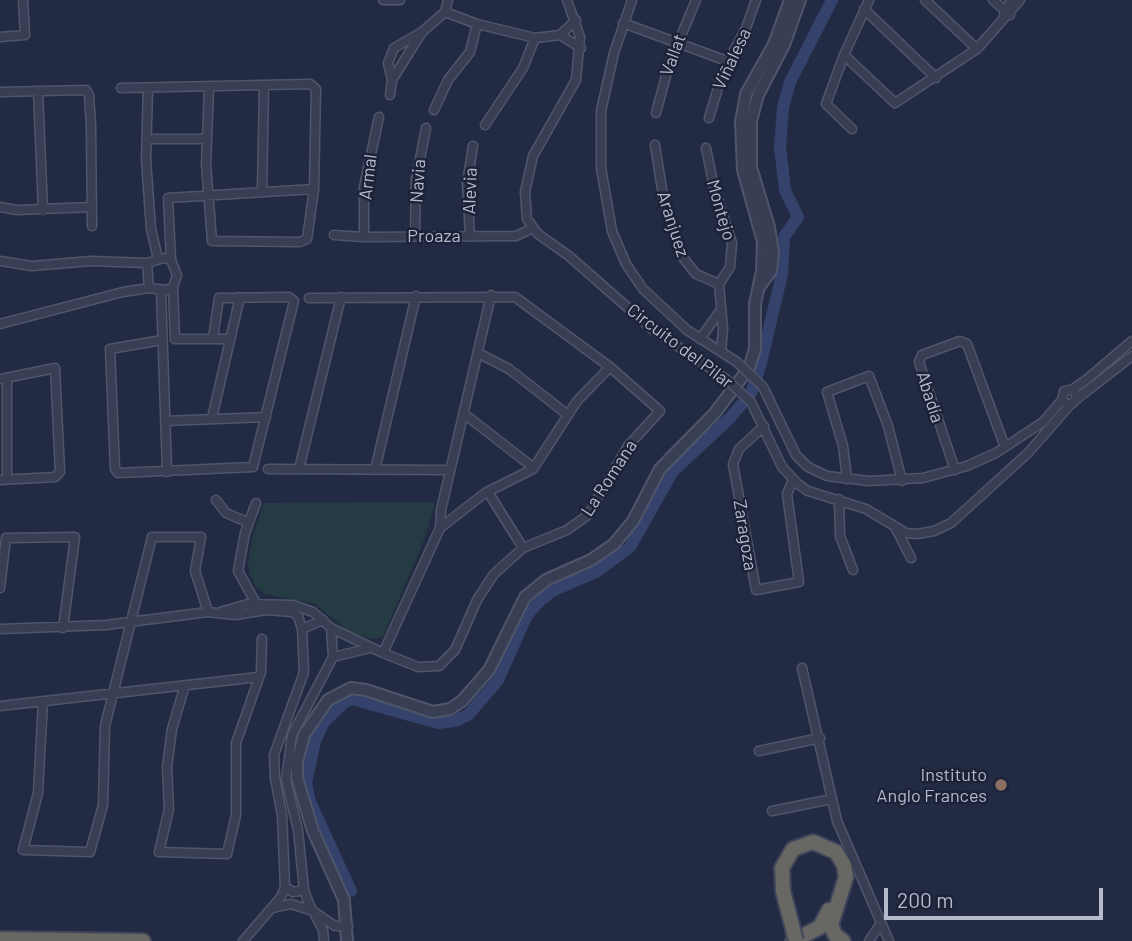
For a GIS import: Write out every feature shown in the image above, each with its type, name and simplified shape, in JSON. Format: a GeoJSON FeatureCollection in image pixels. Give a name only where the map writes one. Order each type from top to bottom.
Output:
{"type":"FeatureCollection","features":[{"type":"Feature","properties":{"kind":"highway"},"geometry":{"type":"LineString","coordinates":[[785,891],[788,871],[797,853],[815,848],[836,860],[840,871],[839,883],[826,919],[809,935],[797,941],[785,891],[782,868],[793,849],[813,842],[836,852],[844,865],[846,877],[831,925],[835,935],[844,941]]}},
{"type":"Feature","properties":{"kind":"highway"},"geometry":{"type":"LineString","coordinates":[[0,939],[143,941]]}},
{"type":"Feature","properties":{"kind":"street"},"geometry":{"type":"LineString","coordinates":[[0,37],[25,35],[23,0]]}},
{"type":"Feature","properties":{"kind":"street"},"geometry":{"type":"LineString","coordinates":[[383,0],[400,0]]}},
{"type":"Feature","properties":{"kind":"street"},"geometry":{"type":"LineString","coordinates":[[393,80],[388,63],[394,48],[422,32],[445,12],[448,0]]}},
{"type":"Feature","properties":{"kind":"street"},"geometry":{"type":"LineString","coordinates":[[533,228],[524,202],[528,170],[538,145],[572,92],[581,48],[576,20],[567,0]]}},
{"type":"Feature","properties":{"kind":"street","name":"Circuito del Pilar"},"geometry":{"type":"LineString","coordinates":[[632,0],[603,94],[600,121],[602,177],[611,223],[626,264],[643,289],[700,339],[737,362],[763,387],[802,462],[816,472],[847,478],[902,481],[955,470],[1005,447],[1049,418],[1066,403]]}},
{"type":"Feature","properties":{"kind":"street","name":"Vallat"},"geometry":{"type":"LineString","coordinates":[[656,113],[677,43],[696,0]]}},
{"type":"Feature","properties":{"kind":"street","name":"Viñalesa"},"geometry":{"type":"LineString","coordinates":[[709,118],[727,61],[746,29],[756,0]]}},
{"type":"Feature","properties":{"kind":"street"},"geometry":{"type":"LineString","coordinates":[[347,941],[344,900],[313,831],[297,778],[299,748],[310,724],[328,700],[351,688],[366,690],[433,712],[450,709],[468,696],[489,670],[525,597],[546,580],[592,560],[614,544],[632,521],[660,469],[728,398],[753,358],[757,289],[762,271],[763,242],[744,179],[740,131],[746,94],[779,35],[790,0]]}},
{"type":"Feature","properties":{"kind":"street"},"geometry":{"type":"LineString","coordinates":[[757,289],[768,278],[773,253],[769,227],[751,167],[751,121],[758,95],[784,45],[800,0]]}},
{"type":"Feature","properties":{"kind":"street"},"geometry":{"type":"LineString","coordinates":[[852,129],[826,104],[869,0]]}},
{"type":"Feature","properties":{"kind":"street"},"geometry":{"type":"LineString","coordinates":[[925,0],[977,49]]}},
{"type":"Feature","properties":{"kind":"street"},"geometry":{"type":"LineString","coordinates":[[993,0],[1006,15]]}},
{"type":"Feature","properties":{"kind":"street"},"geometry":{"type":"LineString","coordinates":[[1006,15],[1011,0]]}},
{"type":"Feature","properties":{"kind":"street"},"geometry":{"type":"LineString","coordinates":[[844,55],[895,103],[977,49],[1020,0]]}},
{"type":"Feature","properties":{"kind":"street"},"geometry":{"type":"LineString","coordinates":[[864,9],[936,78]]}},
{"type":"Feature","properties":{"kind":"street"},"geometry":{"type":"LineString","coordinates":[[445,12],[477,24],[535,37],[560,35],[581,48]]}},
{"type":"Feature","properties":{"kind":"street"},"geometry":{"type":"LineString","coordinates":[[560,35],[576,20]]}},
{"type":"Feature","properties":{"kind":"street"},"geometry":{"type":"LineString","coordinates":[[623,23],[727,61]]}},
{"type":"Feature","properties":{"kind":"street"},"geometry":{"type":"LineString","coordinates":[[435,110],[448,80],[470,52],[477,24]]}},
{"type":"Feature","properties":{"kind":"street"},"geometry":{"type":"LineString","coordinates":[[390,94],[393,80],[422,32]]}},
{"type":"Feature","properties":{"kind":"street"},"geometry":{"type":"LineString","coordinates":[[485,125],[523,68],[535,37]]}},
{"type":"Feature","properties":{"kind":"street"},"geometry":{"type":"LineString","coordinates":[[262,192],[264,87]]}},
{"type":"Feature","properties":{"kind":"street"},"geometry":{"type":"LineString","coordinates":[[121,88],[315,87],[317,116],[314,189],[310,233],[307,239],[300,242],[215,243],[211,238],[207,139],[209,88]]}},
{"type":"Feature","properties":{"kind":"street"},"geometry":{"type":"LineString","coordinates":[[0,92],[80,88],[89,94],[92,226]]}},
{"type":"Feature","properties":{"kind":"street"},"geometry":{"type":"LineString","coordinates":[[148,88],[149,202],[158,259]]}},
{"type":"Feature","properties":{"kind":"street"},"geometry":{"type":"LineString","coordinates":[[38,91],[43,210]]}},
{"type":"Feature","properties":{"kind":"street","name":"Armal"},"geometry":{"type":"LineString","coordinates":[[364,237],[364,187],[379,117]]}},
{"type":"Feature","properties":{"kind":"street","name":"Navia"},"geometry":{"type":"LineString","coordinates":[[415,235],[416,178],[426,128]]}},
{"type":"Feature","properties":{"kind":"street"},"geometry":{"type":"LineString","coordinates":[[147,139],[207,139]]}},
{"type":"Feature","properties":{"kind":"street","name":"Aranjuez"},"geometry":{"type":"LineString","coordinates":[[655,145],[666,210],[681,255],[696,274],[719,284]]}},
{"type":"Feature","properties":{"kind":"street","name":"Alevia"},"geometry":{"type":"LineString","coordinates":[[470,236],[467,183],[473,146]]}},
{"type":"Feature","properties":{"kind":"street","name":"Montejo"},"geometry":{"type":"LineString","coordinates":[[706,148],[714,187],[732,243],[730,267],[719,284],[721,352]]}},
{"type":"Feature","properties":{"kind":"street"},"geometry":{"type":"LineString","coordinates":[[229,339],[175,339],[173,286],[177,275],[171,260],[168,198],[208,193],[314,189]]}},
{"type":"Feature","properties":{"kind":"street"},"geometry":{"type":"LineString","coordinates":[[0,207],[43,210],[92,207]]}},
{"type":"Feature","properties":{"kind":"street","name":"Circuito del Pilar"},"geometry":{"type":"LineString","coordinates":[[533,228],[652,329],[726,379],[751,402],[782,467],[793,480]]}},
{"type":"Feature","properties":{"kind":"street","name":"Proaza"},"geometry":{"type":"LineString","coordinates":[[334,234],[364,237],[516,236],[533,228]]}},
{"type":"Feature","properties":{"kind":"street"},"geometry":{"type":"LineString","coordinates":[[0,261],[32,266],[91,261],[147,263],[158,259],[171,260]]}},
{"type":"Feature","properties":{"kind":"street"},"geometry":{"type":"LineString","coordinates":[[147,263],[149,288]]}},
{"type":"Feature","properties":{"kind":"street"},"geometry":{"type":"LineString","coordinates":[[0,324],[37,316],[78,301],[149,288],[161,291],[173,286]]}},
{"type":"Feature","properties":{"kind":"street"},"geometry":{"type":"LineString","coordinates":[[161,291],[167,472]]}},
{"type":"Feature","properties":{"kind":"street"},"geometry":{"type":"LineString","coordinates":[[383,653],[440,528],[441,510],[491,295]]}},
{"type":"Feature","properties":{"kind":"street"},"geometry":{"type":"LineString","coordinates":[[309,298],[510,295],[527,302],[610,367],[589,387],[534,468],[488,492],[440,528]]}},
{"type":"Feature","properties":{"kind":"street"},"geometry":{"type":"LineString","coordinates":[[375,470],[416,296]]}},
{"type":"Feature","properties":{"kind":"street"},"geometry":{"type":"LineString","coordinates":[[212,418],[240,297]]}},
{"type":"Feature","properties":{"kind":"street"},"geometry":{"type":"LineString","coordinates":[[162,340],[114,347],[109,355],[116,471],[120,474],[251,468],[294,301],[289,297],[217,300],[213,338]]}},
{"type":"Feature","properties":{"kind":"street"},"geometry":{"type":"LineString","coordinates":[[299,469],[341,297]]}},
{"type":"Feature","properties":{"kind":"street"},"geometry":{"type":"LineString","coordinates":[[700,339],[720,310]]}},
{"type":"Feature","properties":{"kind":"street","name":"Abadía"},"geometry":{"type":"LineString","coordinates":[[955,470],[919,362],[922,355],[960,341],[967,344],[1005,447]]}},
{"type":"Feature","properties":{"kind":"street"},"geometry":{"type":"LineString","coordinates":[[793,480],[808,491],[866,509],[896,529],[906,533],[926,534],[951,523],[1033,447],[1066,403],[1064,391],[1073,389],[1132,341]]}},
{"type":"Feature","properties":{"kind":"street"},"geometry":{"type":"LineString","coordinates":[[478,353],[509,369],[568,415]]}},
{"type":"Feature","properties":{"kind":"street"},"geometry":{"type":"LineString","coordinates":[[1066,403],[1076,403],[1078,398],[1132,356]]}},
{"type":"Feature","properties":{"kind":"street","name":"La Romana"},"geometry":{"type":"LineString","coordinates":[[293,608],[323,620],[331,628],[383,653],[418,667],[439,666],[455,650],[484,587],[502,564],[523,548],[567,530],[587,515],[628,446],[660,411],[610,367]]}},
{"type":"Feature","properties":{"kind":"street"},"geometry":{"type":"LineString","coordinates":[[55,368],[60,471],[55,477],[4,480],[4,378],[55,368]]}},
{"type":"Feature","properties":{"kind":"street"},"geometry":{"type":"LineString","coordinates":[[847,478],[843,446],[827,392],[869,376],[888,426],[902,481]]}},
{"type":"Feature","properties":{"kind":"street"},"geometry":{"type":"LineString","coordinates":[[1073,389],[1078,398]]}},
{"type":"Feature","properties":{"kind":"street"},"geometry":{"type":"LineString","coordinates":[[758,413],[774,405]]}},
{"type":"Feature","properties":{"kind":"street"},"geometry":{"type":"LineString","coordinates":[[463,413],[534,468]]}},
{"type":"Feature","properties":{"kind":"street"},"geometry":{"type":"LineString","coordinates":[[166,421],[266,418]]}},
{"type":"Feature","properties":{"kind":"street","name":"Zaragoza"},"geometry":{"type":"LineString","coordinates":[[764,426],[739,449],[733,464],[756,590],[799,582],[787,494],[793,480]]}},
{"type":"Feature","properties":{"kind":"street"},"geometry":{"type":"LineString","coordinates":[[1030,430],[1033,447]]}},
{"type":"Feature","properties":{"kind":"street"},"geometry":{"type":"LineString","coordinates":[[268,469],[450,470]]}},
{"type":"Feature","properties":{"kind":"street"},"geometry":{"type":"LineString","coordinates":[[488,492],[523,548]]}},
{"type":"Feature","properties":{"kind":"street"},"geometry":{"type":"LineString","coordinates":[[839,499],[839,536],[853,570]]}},
{"type":"Feature","properties":{"kind":"street"},"geometry":{"type":"LineString","coordinates":[[216,500],[226,513],[247,522]]}},
{"type":"Feature","properties":{"kind":"street"},"geometry":{"type":"LineString","coordinates":[[256,503],[247,522],[239,571],[258,607]]}},
{"type":"Feature","properties":{"kind":"street"},"geometry":{"type":"LineString","coordinates":[[896,529],[911,558]]}},
{"type":"Feature","properties":{"kind":"street"},"geometry":{"type":"LineString","coordinates":[[0,588],[6,538],[75,537],[63,628]]}},
{"type":"Feature","properties":{"kind":"street"},"geometry":{"type":"LineString","coordinates":[[43,701],[38,793],[19,852],[92,854],[103,805],[103,752],[113,693],[152,537],[201,537],[195,571],[208,612]]}},
{"type":"Feature","properties":{"kind":"street"},"geometry":{"type":"LineString","coordinates":[[0,629],[63,628],[258,607],[293,608],[302,629],[305,662],[302,680],[274,755],[282,815],[285,887],[243,941]]}},
{"type":"Feature","properties":{"kind":"street"},"geometry":{"type":"LineString","coordinates":[[302,629],[323,620]]}},
{"type":"Feature","properties":{"kind":"street"},"geometry":{"type":"LineString","coordinates":[[324,941],[323,930],[304,890],[286,764],[292,735],[333,657],[331,628]]}},
{"type":"Feature","properties":{"kind":"street"},"geometry":{"type":"LineString","coordinates":[[185,685],[170,742],[169,809],[159,852],[227,854],[236,815],[234,767],[238,730],[259,677],[262,639]]}},
{"type":"Feature","properties":{"kind":"street"},"geometry":{"type":"LineString","coordinates":[[333,657],[372,647]]}},
{"type":"Feature","properties":{"kind":"street"},"geometry":{"type":"LineString","coordinates":[[802,668],[842,834],[855,856],[889,941]]}},
{"type":"Feature","properties":{"kind":"street"},"geometry":{"type":"LineString","coordinates":[[0,706],[259,677]]}},
{"type":"Feature","properties":{"kind":"street"},"geometry":{"type":"LineString","coordinates":[[302,680],[317,686]]}},
{"type":"Feature","properties":{"kind":"street"},"geometry":{"type":"LineString","coordinates":[[759,751],[820,738]]}},
{"type":"Feature","properties":{"kind":"street"},"geometry":{"type":"LineString","coordinates":[[772,811],[832,799]]}},
{"type":"Feature","properties":{"kind":"street"},"geometry":{"type":"LineString","coordinates":[[285,887],[293,892],[304,890]]}},
{"type":"Feature","properties":{"kind":"street"},"geometry":{"type":"LineString","coordinates":[[271,908],[291,904],[313,911],[335,926],[348,926]]}},
{"type":"Feature","properties":{"kind":"street"},"geometry":{"type":"LineString","coordinates":[[869,941],[881,923]]}},
{"type":"Feature","properties":{"kind":"shaded area"},"geometry":{"type":"Polygon","coordinates":[[[435,502],[424,540],[383,637],[373,639],[351,633],[315,604],[265,594],[256,587],[250,574],[248,564],[253,535],[264,503],[435,502]]]}},
{"type":"Feature","properties":{"kind":"waterway"},"geometry":{"type":"LineString","coordinates":[[351,891],[310,802],[306,783],[315,741],[324,722],[346,701],[352,699],[438,723],[455,721],[468,715],[498,680],[527,615],[552,591],[596,572],[630,547],[673,471],[730,418],[751,393],[760,367],[782,274],[784,237],[798,217],[785,190],[780,147],[783,107],[790,82],[832,0]]}},
{"type":"Feature","properties":{"kind":"place","name":"Instituto Anglo Frances"},"geometry":{"type":"Point","coordinates":[1001,785]}}]}
